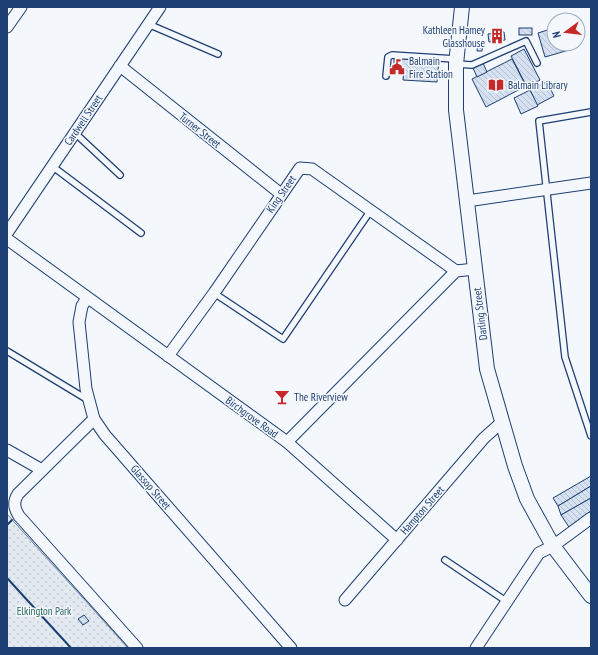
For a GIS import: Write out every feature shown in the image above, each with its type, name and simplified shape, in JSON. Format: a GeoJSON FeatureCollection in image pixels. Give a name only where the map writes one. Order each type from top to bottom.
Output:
{"type":"FeatureCollection","features":[{"type":"Feature","properties":{"kind":"street"},"geometry":{"type":"LineString","coordinates":[[7,27],[21,7]]}},
{"type":"Feature","properties":{"kind":"street","name":"Cardwell Street"},"geometry":{"type":"LineString","coordinates":[[7,233],[160,7]]}},
{"type":"Feature","properties":{"kind":"street","name":"Darling Street"},"geometry":{"type":"LineString","coordinates":[[462,7],[456,61],[456,110],[487,369],[515,466],[528,499],[553,546],[591,596]]}},
{"type":"Feature","properties":{"kind":"street","name":"Turner Street"},"geometry":{"type":"LineString","coordinates":[[120,66],[281,194]]}},
{"type":"Feature","properties":{"kind":"street","name":"King Street"},"geometry":{"type":"LineString","coordinates":[[168,356],[214,293],[300,168],[312,169],[372,210],[456,271]]}},
{"type":"Feature","properties":{"kind":"street"},"geometry":{"type":"LineString","coordinates":[[467,201],[591,183]]}},
{"type":"Feature","properties":{"kind":"street","name":"Birchgrove Road"},"geometry":{"type":"LineString","coordinates":[[7,239],[287,442],[456,271]]}},
{"type":"Feature","properties":{"kind":"street"},"geometry":{"type":"LineString","coordinates":[[456,271],[475,269]]}},
{"type":"Feature","properties":{"kind":"street","name":"Glassop Street"},"geometry":{"type":"LineString","coordinates":[[87,298],[82,306],[79,322],[88,400],[94,419],[105,435],[291,648]]}},
{"type":"Feature","properties":{"kind":"street"},"geometry":{"type":"LineString","coordinates":[[94,419],[18,494],[14,503],[19,516],[132,646]]}},
{"type":"Feature","properties":{"kind":"street","name":"Hampton Street"},"geometry":{"type":"LineString","coordinates":[[345,600],[484,438],[502,422]]}},
{"type":"Feature","properties":{"kind":"street"},"geometry":{"type":"LineString","coordinates":[[287,442],[397,540]]}},
{"type":"Feature","properties":{"kind":"street"},"geometry":{"type":"LineString","coordinates":[[7,450],[42,470]]}},
{"type":"Feature","properties":{"kind":"street"},"geometry":{"type":"LineString","coordinates":[[476,648],[539,553],[553,546],[591,518]]}},
{"type":"Feature","properties":{"kind":"lane"},"geometry":{"type":"LineString","coordinates":[[148,24],[218,54]]}},
{"type":"Feature","properties":{"kind":"lane"},"geometry":{"type":"LineString","coordinates":[[386,76],[388,57],[392,55],[456,61],[472,65],[526,41],[538,63]]}},
{"type":"Feature","properties":{"kind":"lane"},"geometry":{"type":"LineString","coordinates":[[591,112],[539,121],[565,358],[591,436]]}},
{"type":"Feature","properties":{"kind":"lane"},"geometry":{"type":"LineString","coordinates":[[75,133],[120,175]]}},
{"type":"Feature","properties":{"kind":"lane"},"geometry":{"type":"LineString","coordinates":[[52,166],[141,233]]}},
{"type":"Feature","properties":{"kind":"lane"},"geometry":{"type":"LineString","coordinates":[[214,293],[283,338],[372,210]]}},
{"type":"Feature","properties":{"kind":"lane"},"geometry":{"type":"LineString","coordinates":[[7,352],[88,400]]}},
{"type":"Feature","properties":{"kind":"lane"},"geometry":{"type":"LineString","coordinates":[[445,560],[506,602]]}},
{"type":"Feature","properties":{"kind":"green space","name":"Elkington Park"},"geometry":{"type":"Polygon","coordinates":[[[7,514],[128,648],[7,648],[7,514]]]}},
{"type":"Feature","properties":{"kind":"building"},"geometry":{"type":"Polygon","coordinates":[[[519,28],[532,28],[532,35],[519,35],[519,28]]]}},
{"type":"Feature","properties":{"kind":"building"},"geometry":{"type":"Polygon","coordinates":[[[546,30],[546,52],[562,52],[545,57],[538,33],[546,30]]]}},
{"type":"Feature","properties":{"kind":"building","name":"Kathleen Hamey Glasshouse"},"geometry":{"type":"Polygon","coordinates":[[[504,32],[505,40],[489,42],[488,34],[504,32]]]}},
{"type":"Feature","properties":{"kind":"building"},"geometry":{"type":"Polygon","coordinates":[[[478,42],[483,43],[482,51],[477,51],[478,42]]]}},
{"type":"Feature","properties":{"kind":"building"},"geometry":{"type":"Polygon","coordinates":[[[524,49],[540,80],[527,87],[511,56],[524,49]]]}},
{"type":"Feature","properties":{"kind":"building"},"geometry":{"type":"Polygon","coordinates":[[[394,58],[439,60],[437,82],[403,80],[404,69],[394,68],[394,58]]]}},
{"type":"Feature","properties":{"kind":"building"},"geometry":{"type":"Polygon","coordinates":[[[512,59],[526,86],[486,107],[472,79],[512,59]]]}},
{"type":"Feature","properties":{"kind":"building"},"geometry":{"type":"Polygon","coordinates":[[[483,63],[487,72],[477,77],[473,68],[483,63]]]}},
{"type":"Feature","properties":{"kind":"building"},"geometry":{"type":"Polygon","coordinates":[[[547,82],[554,96],[537,105],[530,90],[547,82]]]}},
{"type":"Feature","properties":{"kind":"building"},"geometry":{"type":"Polygon","coordinates":[[[530,90],[538,106],[521,114],[514,98],[530,90]]]}},
{"type":"Feature","properties":{"kind":"building"},"geometry":{"type":"Polygon","coordinates":[[[591,476],[591,486],[558,506],[553,498],[591,476]]]}},
{"type":"Feature","properties":{"kind":"building"},"geometry":{"type":"Polygon","coordinates":[[[591,486],[591,498],[561,515],[558,506],[591,486]]]}},
{"type":"Feature","properties":{"kind":"building"},"geometry":{"type":"Polygon","coordinates":[[[591,498],[591,511],[569,527],[561,515],[591,498]]]}},
{"type":"Feature","properties":{"kind":"building"},"geometry":{"type":"Polygon","coordinates":[[[84,615],[89,621],[83,625],[78,619],[84,615]]]}},
{"type":"Feature","properties":{"kind":"wall"},"geometry":{"type":"LineString","coordinates":[[7,525],[12,520]]}},
{"type":"Feature","properties":{"kind":"wall"},"geometry":{"type":"LineString","coordinates":[[7,578],[71,648]]}},
{"type":"Feature","properties":{"kind":"place","name":"Kathleen Hamey Glasshouse"},"geometry":{"type":"Point","coordinates":[497,36]}},
{"type":"Feature","properties":{"kind":"place","name":"Balmain Fire Station"},"geometry":{"type":"Point","coordinates":[397,67]}},
{"type":"Feature","properties":{"kind":"place","name":"Balmain Library"},"geometry":{"type":"Point","coordinates":[496,85]}},
{"type":"Feature","properties":{"kind":"place","name":"The Riverview"},"geometry":{"type":"Point","coordinates":[282,397]}}]}
